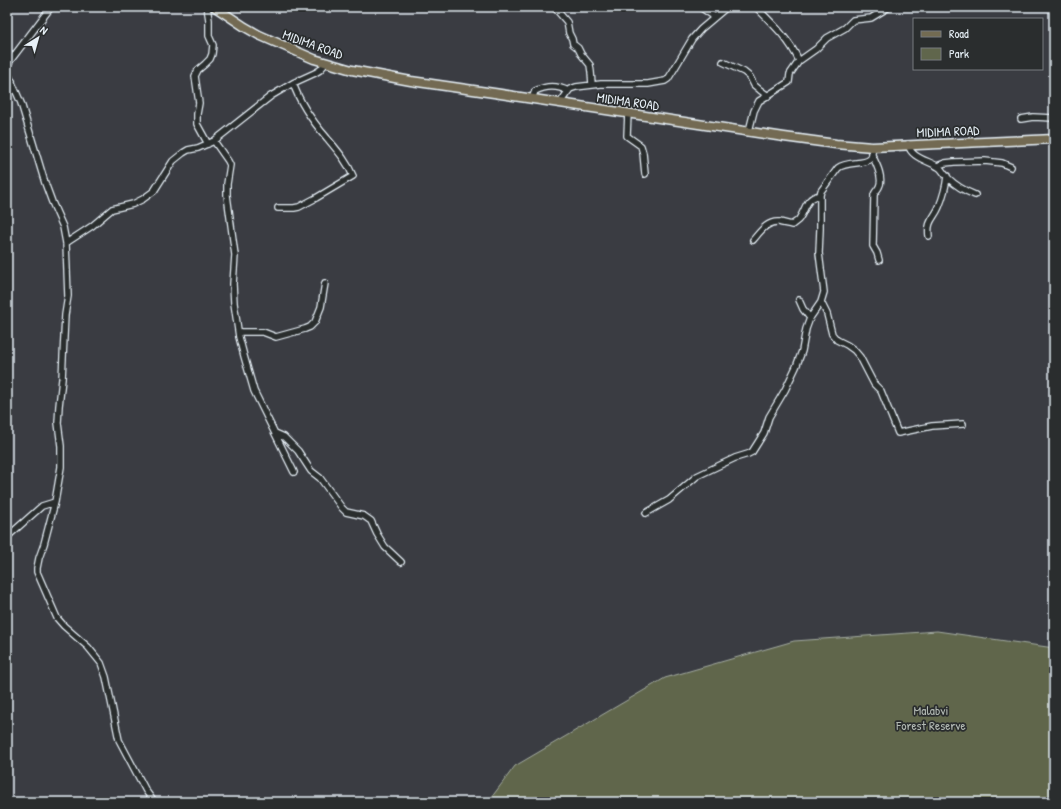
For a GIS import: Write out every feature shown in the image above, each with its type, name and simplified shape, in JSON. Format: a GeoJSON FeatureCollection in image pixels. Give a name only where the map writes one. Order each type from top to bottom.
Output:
{"type":"FeatureCollection","features":[{"type":"Feature","properties":{"kind":"main road","name":"MIDIMA ROAD"},"geometry":{"type":"LineString","coordinates":[[215,7],[259,35],[303,55],[352,70],[388,77],[836,144],[872,146],[1054,139]]}},
{"type":"Feature","properties":{"kind":"street"},"geometry":{"type":"LineString","coordinates":[[7,65],[51,7]]}},
{"type":"Feature","properties":{"kind":"street"},"geometry":{"type":"LineString","coordinates":[[207,7],[209,36],[213,45],[210,59],[198,70],[195,76],[199,103],[197,124],[230,165],[227,184],[227,203],[235,255],[233,284],[239,332],[251,382],[262,409],[294,472]]}},
{"type":"Feature","properties":{"kind":"street"},"geometry":{"type":"LineString","coordinates":[[554,7],[567,22],[573,44],[578,48],[590,65],[592,84]]}},
{"type":"Feature","properties":{"kind":"street"},"geometry":{"type":"LineString","coordinates":[[700,7],[715,17]]}},
{"type":"Feature","properties":{"kind":"street"},"geometry":{"type":"LineString","coordinates":[[560,103],[570,89],[576,87],[592,84],[648,84],[665,81],[671,75],[692,39],[701,29],[727,7]]}},
{"type":"Feature","properties":{"kind":"street"},"geometry":{"type":"LineString","coordinates":[[756,7],[787,41],[799,61]]}},
{"type":"Feature","properties":{"kind":"street"},"geometry":{"type":"LineString","coordinates":[[749,132],[754,110],[759,101],[790,82],[790,74],[799,61],[827,38],[845,28],[853,20],[871,18],[889,7]]}},
{"type":"Feature","properties":{"kind":"street"},"geometry":{"type":"LineString","coordinates":[[723,62],[744,72],[750,77],[754,85],[768,96]]}},
{"type":"Feature","properties":{"kind":"street"},"geometry":{"type":"LineString","coordinates":[[66,243],[92,226],[112,209],[132,204],[150,194],[154,191],[177,158],[188,150],[211,143],[271,96],[293,83],[315,73],[326,63]]}},
{"type":"Feature","properties":{"kind":"street"},"geometry":{"type":"LineString","coordinates":[[7,70],[21,103],[45,183],[63,227],[66,243],[68,296],[58,417],[61,460],[55,502],[36,568],[57,618],[88,647],[101,663],[107,682],[119,740],[146,791],[154,802]]}},
{"type":"Feature","properties":{"kind":"street"},"geometry":{"type":"LineString","coordinates":[[7,90],[12,81]]}},
{"type":"Feature","properties":{"kind":"street"},"geometry":{"type":"LineString","coordinates":[[278,208],[299,207],[353,176],[342,155],[307,112],[293,83]]}},
{"type":"Feature","properties":{"kind":"street"},"geometry":{"type":"LineString","coordinates":[[532,99],[535,91],[545,87],[560,88],[568,91]]}},
{"type":"Feature","properties":{"kind":"street"},"geometry":{"type":"LineString","coordinates":[[628,114],[627,136],[641,146],[644,158],[645,174]]}},
{"type":"Feature","properties":{"kind":"street"},"geometry":{"type":"LineString","coordinates":[[1021,119],[1033,117],[1054,118]]}},
{"type":"Feature","properties":{"kind":"street"},"geometry":{"type":"LineString","coordinates":[[908,144],[909,150],[917,156],[937,166],[961,188],[975,195]]}},
{"type":"Feature","properties":{"kind":"street"},"geometry":{"type":"LineString","coordinates":[[872,146],[872,155],[879,170],[880,179],[880,186],[874,195],[873,237],[873,246],[879,260]]}},
{"type":"Feature","properties":{"kind":"street"},"geometry":{"type":"LineString","coordinates":[[646,513],[669,500],[697,476],[728,461],[752,452],[764,434],[769,417],[785,390],[796,367],[802,351],[806,329],[810,318],[821,302],[824,292],[819,253],[820,195],[823,187],[841,165],[866,161],[870,159],[872,155]]}},
{"type":"Feature","properties":{"kind":"street"},"geometry":{"type":"LineString","coordinates":[[937,166],[954,162],[985,161],[1002,163],[1011,167]]}},
{"type":"Feature","properties":{"kind":"street"},"geometry":{"type":"LineString","coordinates":[[929,236],[929,224],[939,206],[947,176]]}},
{"type":"Feature","properties":{"kind":"street"},"geometry":{"type":"LineString","coordinates":[[753,240],[764,227],[771,223],[778,222],[792,225],[799,220],[806,204],[813,197],[820,195]]}},
{"type":"Feature","properties":{"kind":"street"},"geometry":{"type":"LineString","coordinates":[[239,332],[263,332],[276,337],[310,327],[315,322],[321,307],[325,283]]}},
{"type":"Feature","properties":{"kind":"street"},"geometry":{"type":"LineString","coordinates":[[799,300],[803,309],[810,318]]}},
{"type":"Feature","properties":{"kind":"street"},"geometry":{"type":"LineString","coordinates":[[821,302],[827,314],[832,334],[837,340],[854,350],[860,357],[874,384],[881,391],[898,433],[932,426],[963,424]]}},
{"type":"Feature","properties":{"kind":"street"},"geometry":{"type":"LineString","coordinates":[[275,433],[284,437],[298,451],[311,471],[320,478],[346,512],[364,516],[371,521],[385,547],[401,562]]}},
{"type":"Feature","properties":{"kind":"street"},"geometry":{"type":"LineString","coordinates":[[7,536],[42,506],[55,502]]}},
{"type":"Feature","properties":{"kind":"green space","name":"Malabvi Forest Reserve"},"geometry":{"type":"Polygon","coordinates":[[[937,631],[1054,648],[1054,802],[488,802],[515,766],[665,678],[794,641],[937,631]]]}}]}
